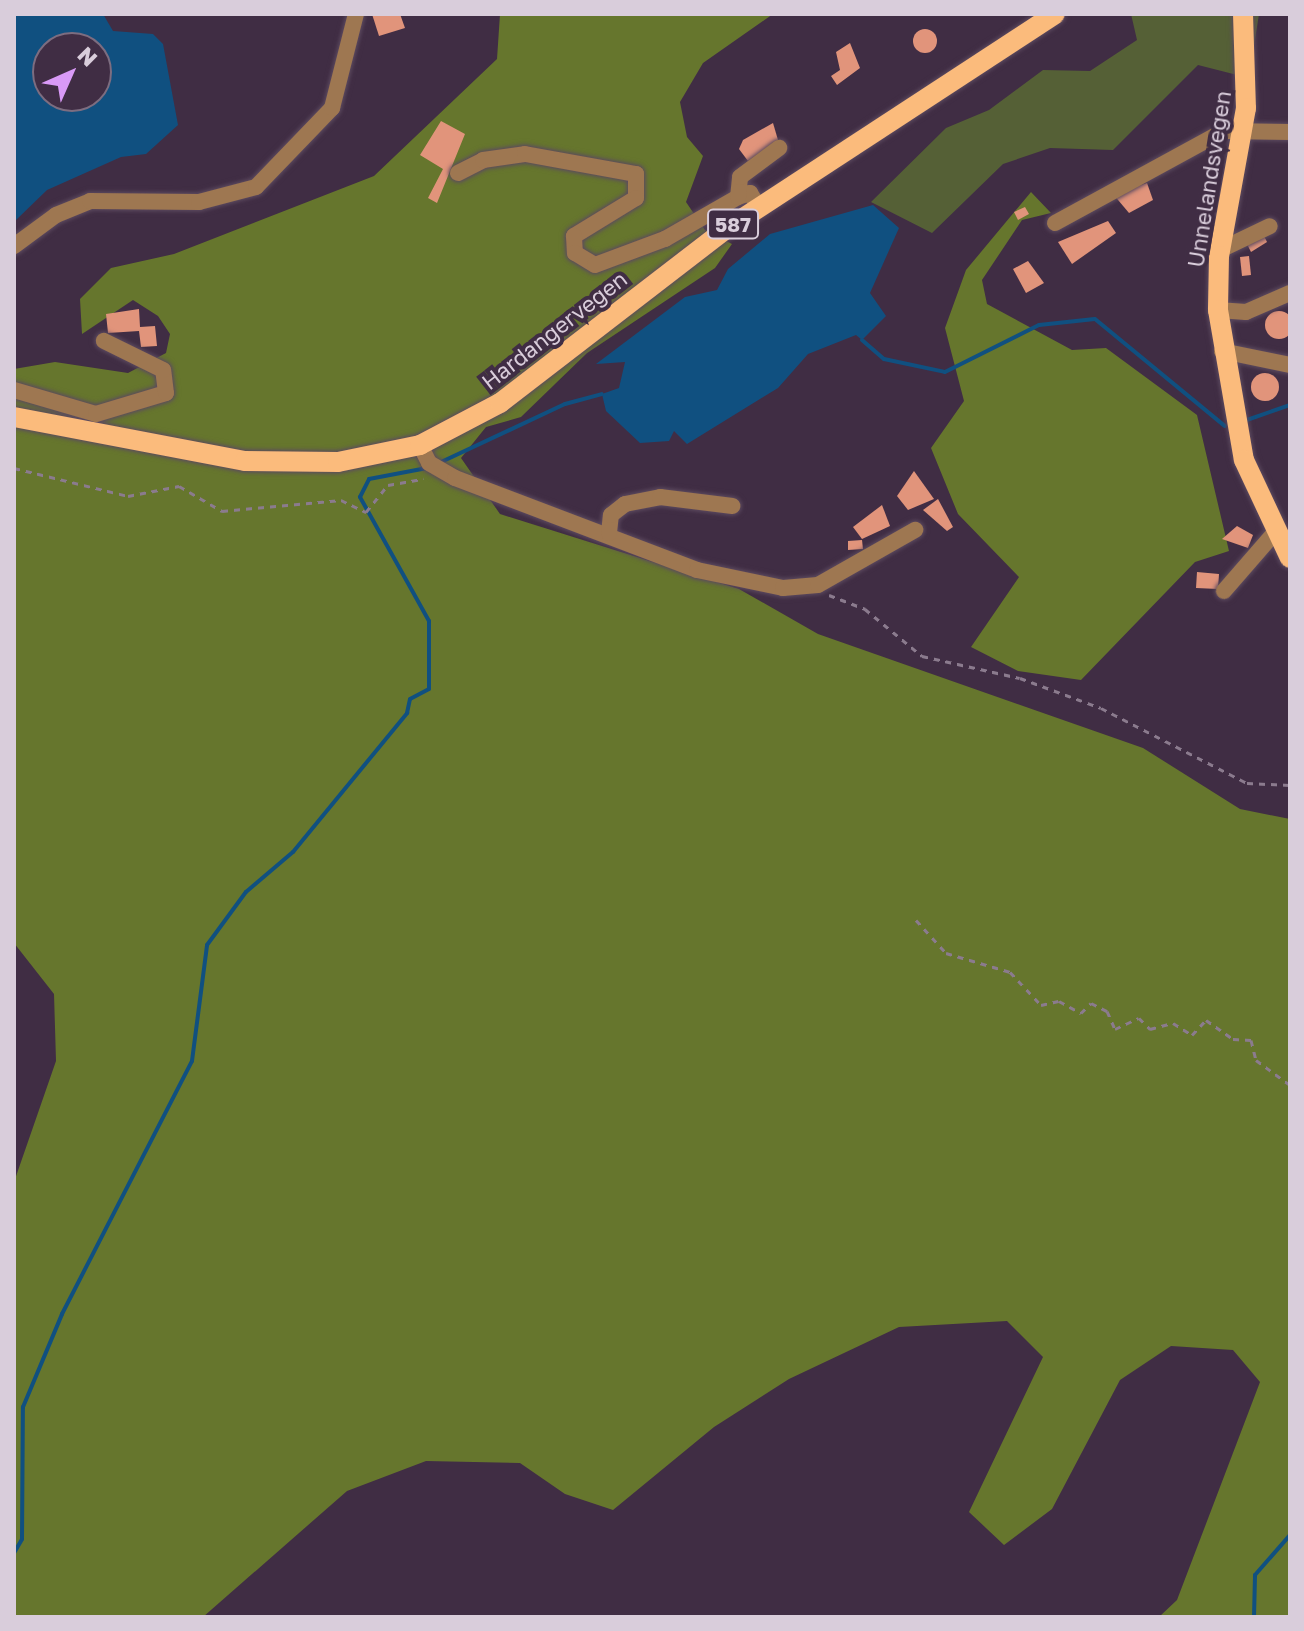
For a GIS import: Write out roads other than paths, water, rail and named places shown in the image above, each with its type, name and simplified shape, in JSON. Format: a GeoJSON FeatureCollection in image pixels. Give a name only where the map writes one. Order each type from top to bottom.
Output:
{"type":"FeatureCollection","features":[{"type":"Feature","properties":{"kind":"main road","name":"Hardangervegen"},"geometry":{"type":"LineString","coordinates":[[14,417],[245,461],[338,462],[420,445],[500,403],[759,207],[1055,14]]}},
{"type":"Feature","properties":{"kind":"main road","name":"Unnelandsvegen"},"geometry":{"type":"LineString","coordinates":[[1243,14],[1249,66],[1242,132],[1220,250],[1218,310],[1222,351],[1244,460],[1290,558]]}},
{"type":"Feature","properties":{"kind":"street"},"geometry":{"type":"LineString","coordinates":[[14,246],[56,215],[90,201],[199,202],[256,187],[332,108],[356,14]]}},
{"type":"Feature","properties":{"kind":"street"},"geometry":{"type":"LineString","coordinates":[[1055,223],[1224,131],[1290,132]]}},
{"type":"Feature","properties":{"kind":"street"},"geometry":{"type":"LineString","coordinates":[[738,197],[740,177],[779,148]]}},
{"type":"Feature","properties":{"kind":"street"},"geometry":{"type":"LineString","coordinates":[[458,173],[483,160],[525,154],[636,174],[642,182],[636,198],[574,236],[575,253],[595,265],[665,239],[738,197],[750,193],[759,207]]}},
{"type":"Feature","properties":{"kind":"street"},"geometry":{"type":"LineString","coordinates":[[1220,250],[1270,226]]}},
{"type":"Feature","properties":{"kind":"street"},"geometry":{"type":"LineString","coordinates":[[1218,310],[1246,312],[1290,293]]}},
{"type":"Feature","properties":{"kind":"street"},"geometry":{"type":"LineString","coordinates":[[14,390],[96,414],[166,393],[163,370],[104,341]]}},
{"type":"Feature","properties":{"kind":"street"},"geometry":{"type":"LineString","coordinates":[[1222,351],[1290,365]]}},
{"type":"Feature","properties":{"kind":"street"},"geometry":{"type":"LineString","coordinates":[[420,445],[436,468],[609,533],[697,570],[808,588],[915,530]]}},
{"type":"Feature","properties":{"kind":"street"},"geometry":{"type":"LineString","coordinates":[[609,533],[611,515],[625,504],[660,497],[732,506]]}},
{"type":"Feature","properties":{"kind":"street"},"geometry":{"type":"LineString","coordinates":[[1224,591],[1277,530]]}},
{"type":"Feature","properties":{"kind":"water"},"geometry":{"type":"Polygon","coordinates":[[[14,14],[103,14],[113,31],[153,34],[163,44],[178,125],[146,154],[121,157],[47,190],[14,222],[14,14]]]}},
{"type":"Feature","properties":{"kind":"water"},"geometry":{"type":"Polygon","coordinates":[[[873,205],[899,228],[870,293],[886,316],[862,340],[856,335],[808,354],[778,388],[687,444],[674,431],[669,441],[640,443],[606,411],[602,394],[619,388],[625,362],[596,364],[685,297],[717,290],[728,269],[770,234],[873,205]]]}},
{"type":"Feature","properties":{"kind":"waterway"},"geometry":{"type":"LineString","coordinates":[[862,340],[884,359],[945,372],[1039,325],[1095,319],[1225,426]]}},
{"type":"Feature","properties":{"kind":"waterway"},"geometry":{"type":"LineString","coordinates":[[439,463],[565,404],[602,394]]}},
{"type":"Feature","properties":{"kind":"waterway"},"geometry":{"type":"LineString","coordinates":[[1244,421],[1290,405]]}},
{"type":"Feature","properties":{"kind":"waterway"},"geometry":{"type":"LineString","coordinates":[[14,1553],[22,1539],[23,1407],[62,1314],[192,1061],[207,945],[246,892],[293,852],[407,713],[410,699],[429,689],[429,621],[360,497],[369,479],[427,468]]}},
{"type":"Feature","properties":{"kind":"waterway"},"geometry":{"type":"LineString","coordinates":[[1254,1617],[1255,1575],[1290,1535]]}}]}
